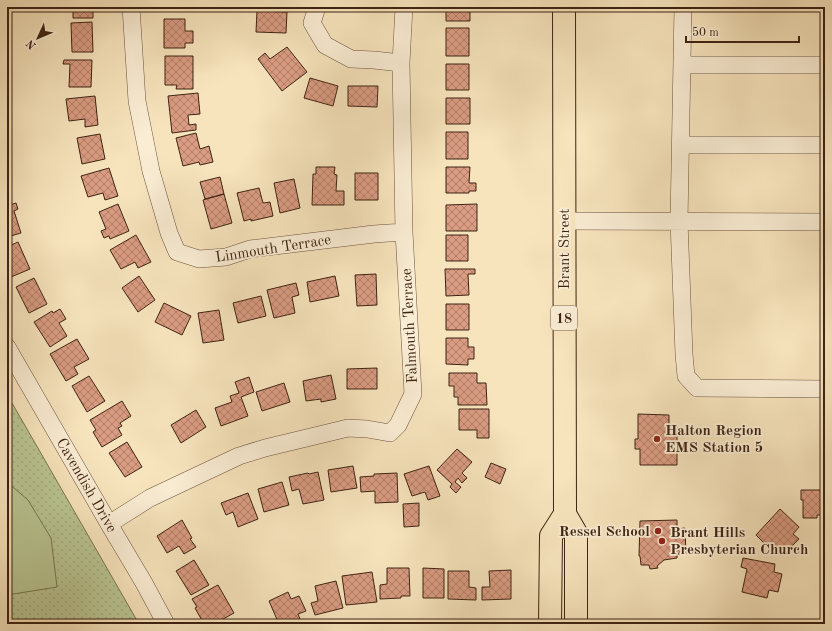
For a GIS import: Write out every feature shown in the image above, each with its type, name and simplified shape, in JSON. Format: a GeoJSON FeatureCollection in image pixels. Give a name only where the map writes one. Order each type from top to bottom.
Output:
{"type":"FeatureCollection","features":[{"type":"Feature","properties":{"kind":"main road","name":"Brant Street"},"geometry":{"type":"LineString","coordinates":[[564,7],[565,514],[576,533],[576,624]]}},
{"type":"Feature","properties":{"kind":"main road"},"geometry":{"type":"LineString","coordinates":[[550,624],[551,536],[565,514]]}},
{"type":"Feature","properties":{"kind":"street","name":"Linmouth Terrace"},"geometry":{"type":"LineString","coordinates":[[131,7],[139,108],[151,171],[169,233],[177,252],[199,259],[226,257],[257,248],[374,234],[404,232]]}},
{"type":"Feature","properties":{"kind":"street"},"geometry":{"type":"LineString","coordinates":[[317,7],[312,23],[325,46],[352,59],[401,63]]}},
{"type":"Feature","properties":{"kind":"street","name":"Falmouth Terrace"},"geometry":{"type":"LineString","coordinates":[[109,524],[150,498],[210,468],[252,452],[322,433],[348,428],[367,429],[390,433],[398,425],[413,394],[404,232],[401,63],[404,7]]}},
{"type":"Feature","properties":{"kind":"street"},"geometry":{"type":"LineString","coordinates":[[683,7],[679,221],[686,376],[697,388],[825,390]]}},
{"type":"Feature","properties":{"kind":"street"},"geometry":{"type":"LineString","coordinates":[[682,65],[825,65]]}},
{"type":"Feature","properties":{"kind":"street"},"geometry":{"type":"LineString","coordinates":[[681,145],[825,145]]}},
{"type":"Feature","properties":{"kind":"street"},"geometry":{"type":"LineString","coordinates":[[564,221],[825,222]]}},
{"type":"Feature","properties":{"kind":"street","name":"Cavendish Drive"},"geometry":{"type":"LineString","coordinates":[[7,347],[144,583],[166,624]]}},
{"type":"Feature","properties":{"kind":"green space"},"geometry":{"type":"Polygon","coordinates":[[[12,403],[139,624],[7,624],[7,404],[12,403]]]}},
{"type":"Feature","properties":{"kind":"green space"},"geometry":{"type":"Polygon","coordinates":[[[7,482],[28,500],[51,538],[57,587],[7,595],[7,482]]]}},
{"type":"Feature","properties":{"kind":"building"},"geometry":{"type":"Polygon","coordinates":[[[73,7],[93,7],[93,18],[73,18],[73,7]]]}},
{"type":"Feature","properties":{"kind":"building"},"geometry":{"type":"Polygon","coordinates":[[[165,7],[187,7],[187,9],[165,9],[165,7]]]}},
{"type":"Feature","properties":{"kind":"building"},"geometry":{"type":"Polygon","coordinates":[[[446,7],[470,7],[470,21],[446,21],[446,7]]]}},
{"type":"Feature","properties":{"kind":"building"},"geometry":{"type":"Polygon","coordinates":[[[257,11],[287,12],[286,33],[256,32],[257,11]]]}},
{"type":"Feature","properties":{"kind":"building"},"geometry":{"type":"Polygon","coordinates":[[[164,19],[185,19],[185,31],[193,31],[193,43],[185,43],[185,48],[164,48],[164,19]]]}},
{"type":"Feature","properties":{"kind":"building"},"geometry":{"type":"Polygon","coordinates":[[[92,22],[93,52],[72,52],[71,23],[92,22]]]}},
{"type":"Feature","properties":{"kind":"building"},"geometry":{"type":"Polygon","coordinates":[[[446,28],[469,28],[469,56],[446,56],[446,28]]]}},
{"type":"Feature","properties":{"kind":"building"},"geometry":{"type":"Polygon","coordinates":[[[287,47],[307,72],[282,91],[258,59],[265,53],[270,59],[287,47]]]}},
{"type":"Feature","properties":{"kind":"building"},"geometry":{"type":"Polygon","coordinates":[[[165,56],[193,56],[193,89],[176,89],[177,85],[165,85],[165,56]]]}},
{"type":"Feature","properties":{"kind":"building"},"geometry":{"type":"Polygon","coordinates":[[[64,60],[92,60],[91,87],[69,87],[70,64],[63,64],[64,60]]]}},
{"type":"Feature","properties":{"kind":"building"},"geometry":{"type":"Polygon","coordinates":[[[446,64],[469,64],[469,90],[446,90],[446,64]]]}},
{"type":"Feature","properties":{"kind":"building"},"geometry":{"type":"Polygon","coordinates":[[[310,78],[338,86],[333,106],[304,98],[310,78]]]}},
{"type":"Feature","properties":{"kind":"building"},"geometry":{"type":"Polygon","coordinates":[[[348,86],[378,86],[377,107],[348,106],[348,86]]]}},
{"type":"Feature","properties":{"kind":"building"},"geometry":{"type":"Polygon","coordinates":[[[198,93],[200,114],[188,115],[189,125],[196,124],[196,130],[172,133],[168,96],[198,93]]]}},
{"type":"Feature","properties":{"kind":"building"},"geometry":{"type":"Polygon","coordinates":[[[95,96],[98,125],[85,127],[85,119],[69,121],[66,99],[95,96]]]}},
{"type":"Feature","properties":{"kind":"building"},"geometry":{"type":"Polygon","coordinates":[[[446,98],[470,98],[470,124],[446,124],[446,98]]]}},
{"type":"Feature","properties":{"kind":"building"},"geometry":{"type":"Polygon","coordinates":[[[446,132],[468,132],[468,159],[446,159],[446,132]]]}},
{"type":"Feature","properties":{"kind":"building"},"geometry":{"type":"Polygon","coordinates":[[[196,133],[200,149],[209,146],[213,162],[200,165],[199,162],[183,166],[176,138],[196,133]]]}},
{"type":"Feature","properties":{"kind":"building"},"geometry":{"type":"Polygon","coordinates":[[[100,134],[105,159],[82,164],[77,138],[100,134]]]}},
{"type":"Feature","properties":{"kind":"building"},"geometry":{"type":"Polygon","coordinates":[[[316,167],[335,167],[334,174],[337,175],[336,191],[344,191],[344,205],[312,205],[313,174],[316,174],[316,167]]]}},
{"type":"Feature","properties":{"kind":"building"},"geometry":{"type":"Polygon","coordinates":[[[446,167],[470,167],[469,183],[476,183],[476,191],[469,191],[469,193],[446,193],[446,167]]]}},
{"type":"Feature","properties":{"kind":"building"},"geometry":{"type":"Polygon","coordinates":[[[109,168],[118,196],[105,200],[103,193],[88,197],[81,176],[109,168]]]}},
{"type":"Feature","properties":{"kind":"building"},"geometry":{"type":"Polygon","coordinates":[[[355,173],[378,173],[378,200],[355,200],[355,173]]]}},
{"type":"Feature","properties":{"kind":"building"},"geometry":{"type":"Polygon","coordinates":[[[220,177],[224,194],[205,199],[200,182],[220,177]]]}},
{"type":"Feature","properties":{"kind":"building"},"geometry":{"type":"Polygon","coordinates":[[[294,179],[300,208],[280,213],[274,183],[294,179]]]}},
{"type":"Feature","properties":{"kind":"building"},"geometry":{"type":"Polygon","coordinates":[[[259,188],[263,203],[270,202],[273,216],[244,221],[237,193],[259,188]]]}},
{"type":"Feature","properties":{"kind":"building"},"geometry":{"type":"Polygon","coordinates":[[[224,194],[232,223],[211,229],[203,200],[224,194]]]}},
{"type":"Feature","properties":{"kind":"building"},"geometry":{"type":"Polygon","coordinates":[[[16,203],[18,209],[14,211],[21,233],[7,237],[7,206],[16,203]]]}},
{"type":"Feature","properties":{"kind":"building"},"geometry":{"type":"Polygon","coordinates":[[[118,204],[129,231],[110,239],[109,236],[104,238],[101,231],[106,229],[99,212],[118,204]]]}},
{"type":"Feature","properties":{"kind":"building"},"geometry":{"type":"Polygon","coordinates":[[[477,204],[477,231],[446,231],[446,205],[477,204]]]}},
{"type":"Feature","properties":{"kind":"building"},"geometry":{"type":"Polygon","coordinates":[[[136,235],[151,262],[138,268],[135,262],[121,269],[110,250],[136,235]]]}},
{"type":"Feature","properties":{"kind":"building"},"geometry":{"type":"Polygon","coordinates":[[[446,235],[468,235],[468,261],[446,261],[446,235]]]}},
{"type":"Feature","properties":{"kind":"building"},"geometry":{"type":"Polygon","coordinates":[[[18,242],[30,269],[11,277],[7,268],[7,247],[18,242]]]}},
{"type":"Feature","properties":{"kind":"building"},"geometry":{"type":"Polygon","coordinates":[[[445,269],[475,269],[475,274],[468,274],[469,295],[446,296],[445,269]]]}},
{"type":"Feature","properties":{"kind":"building"},"geometry":{"type":"Polygon","coordinates":[[[376,274],[377,305],[357,306],[355,275],[376,274]]]}},
{"type":"Feature","properties":{"kind":"building"},"geometry":{"type":"Polygon","coordinates":[[[139,276],[155,300],[138,312],[122,288],[139,276]]]}},
{"type":"Feature","properties":{"kind":"building"},"geometry":{"type":"Polygon","coordinates":[[[335,276],[339,296],[310,302],[307,282],[335,276]]]}},
{"type":"Feature","properties":{"kind":"building"},"geometry":{"type":"Polygon","coordinates":[[[34,278],[47,304],[29,313],[16,287],[34,278]]]}},
{"type":"Feature","properties":{"kind":"building"},"geometry":{"type":"Polygon","coordinates":[[[296,283],[299,295],[292,297],[295,313],[274,318],[267,290],[296,283]]]}},
{"type":"Feature","properties":{"kind":"building"},"geometry":{"type":"Polygon","coordinates":[[[261,296],[266,316],[238,323],[233,303],[261,296]]]}},
{"type":"Feature","properties":{"kind":"building"},"geometry":{"type":"Polygon","coordinates":[[[164,303],[191,316],[182,335],[155,322],[164,303]]]}},
{"type":"Feature","properties":{"kind":"building"},"geometry":{"type":"Polygon","coordinates":[[[446,304],[469,304],[469,330],[446,330],[446,304]]]}},
{"type":"Feature","properties":{"kind":"building"},"geometry":{"type":"Polygon","coordinates":[[[60,309],[66,319],[59,323],[67,336],[50,347],[34,322],[52,311],[53,313],[60,309]]]}},
{"type":"Feature","properties":{"kind":"building"},"geometry":{"type":"Polygon","coordinates":[[[219,310],[224,340],[203,343],[198,313],[219,310]]]}},
{"type":"Feature","properties":{"kind":"building"},"geometry":{"type":"Polygon","coordinates":[[[446,338],[468,338],[468,347],[474,347],[474,359],[468,359],[468,365],[446,364],[446,338]]]}},
{"type":"Feature","properties":{"kind":"building"},"geometry":{"type":"Polygon","coordinates":[[[77,339],[89,359],[74,367],[78,374],[66,381],[50,354],[77,339]]]}},
{"type":"Feature","properties":{"kind":"building"},"geometry":{"type":"Polygon","coordinates":[[[377,368],[377,389],[347,389],[347,369],[377,368]]]}},
{"type":"Feature","properties":{"kind":"building"},"geometry":{"type":"Polygon","coordinates":[[[449,373],[477,373],[477,383],[486,383],[487,405],[458,405],[458,397],[454,397],[454,386],[449,386],[449,373]]]}},
{"type":"Feature","properties":{"kind":"building"},"geometry":{"type":"Polygon","coordinates":[[[331,375],[336,399],[321,402],[321,399],[306,401],[303,381],[331,375]]]}},
{"type":"Feature","properties":{"kind":"building"},"geometry":{"type":"Polygon","coordinates":[[[89,376],[105,401],[87,412],[72,386],[89,376]]]}},
{"type":"Feature","properties":{"kind":"building"},"geometry":{"type":"Polygon","coordinates":[[[249,377],[254,392],[241,397],[248,416],[221,426],[215,408],[232,402],[230,396],[239,393],[235,382],[249,377]]]}},
{"type":"Feature","properties":{"kind":"building"},"geometry":{"type":"Polygon","coordinates":[[[284,383],[290,402],[262,411],[256,392],[284,383]]]}},
{"type":"Feature","properties":{"kind":"building"},"geometry":{"type":"Polygon","coordinates":[[[122,401],[131,416],[120,423],[122,426],[118,428],[122,435],[102,447],[93,432],[96,430],[90,420],[122,401]]]}},
{"type":"Feature","properties":{"kind":"building"},"geometry":{"type":"Polygon","coordinates":[[[459,409],[489,409],[489,438],[477,438],[477,430],[459,430],[459,409]]]}},
{"type":"Feature","properties":{"kind":"building"},"geometry":{"type":"Polygon","coordinates":[[[196,410],[206,427],[181,443],[171,425],[196,410]]]}},
{"type":"Feature","properties":{"kind":"building","name":"Halton Region EMS Station 5"},"geometry":{"type":"Polygon","coordinates":[[[638,414],[669,415],[669,426],[677,427],[677,465],[640,465],[640,449],[635,449],[635,439],[638,439],[638,414]]]}},
{"type":"Feature","properties":{"kind":"building"},"geometry":{"type":"Polygon","coordinates":[[[127,442],[142,467],[125,477],[109,453],[127,442]]]}},
{"type":"Feature","properties":{"kind":"building"},"geometry":{"type":"Polygon","coordinates":[[[457,449],[472,462],[462,473],[467,478],[462,483],[458,478],[455,482],[461,487],[456,493],[450,487],[452,484],[437,470],[457,449]]]}},
{"type":"Feature","properties":{"kind":"building"},"geometry":{"type":"Polygon","coordinates":[[[491,463],[506,469],[500,484],[485,477],[491,463]]]}},
{"type":"Feature","properties":{"kind":"building"},"geometry":{"type":"Polygon","coordinates":[[[353,466],[357,488],[331,492],[328,470],[353,466]]]}},
{"type":"Feature","properties":{"kind":"building"},"geometry":{"type":"Polygon","coordinates":[[[429,466],[440,496],[428,500],[425,492],[412,496],[404,474],[429,466]]]}},
{"type":"Feature","properties":{"kind":"building"},"geometry":{"type":"Polygon","coordinates":[[[318,472],[324,500],[303,504],[299,489],[292,491],[289,477],[318,472]]]}},
{"type":"Feature","properties":{"kind":"building"},"geometry":{"type":"Polygon","coordinates":[[[397,473],[398,502],[375,503],[375,491],[361,492],[360,477],[374,476],[374,474],[397,473]]]}},
{"type":"Feature","properties":{"kind":"building"},"geometry":{"type":"Polygon","coordinates":[[[282,482],[289,505],[264,512],[258,489],[282,482]]]}},
{"type":"Feature","properties":{"kind":"building"},"geometry":{"type":"Polygon","coordinates":[[[801,490],[825,490],[825,515],[817,515],[817,518],[803,518],[803,500],[801,500],[801,490]]]}},
{"type":"Feature","properties":{"kind":"building"},"geometry":{"type":"Polygon","coordinates":[[[248,493],[258,519],[238,527],[233,512],[226,515],[221,503],[248,493]]]}},
{"type":"Feature","properties":{"kind":"building"},"geometry":{"type":"Polygon","coordinates":[[[419,503],[419,526],[404,527],[403,504],[419,503]]]}},
{"type":"Feature","properties":{"kind":"building"},"geometry":{"type":"Polygon","coordinates":[[[780,509],[799,527],[793,534],[799,539],[786,552],[780,547],[774,553],[756,535],[780,509]]]}},
{"type":"Feature","properties":{"kind":"building"},"geometry":{"type":"Polygon","coordinates":[[[182,520],[192,538],[190,539],[196,547],[184,554],[179,546],[167,553],[157,536],[182,520]]]}},
{"type":"Feature","properties":{"kind":"building","name":"Brant Hills Presbyterian Church"},"geometry":{"type":"Polygon","coordinates":[[[677,520],[677,529],[685,528],[686,554],[677,554],[677,558],[664,560],[657,566],[658,568],[650,569],[649,565],[641,565],[639,556],[640,521],[677,520]]]}},
{"type":"Feature","properties":{"kind":"building"},"geometry":{"type":"Polygon","coordinates":[[[743,558],[775,564],[774,572],[782,574],[778,592],[769,590],[767,598],[742,592],[747,569],[741,567],[743,558]]]}},
{"type":"Feature","properties":{"kind":"building"},"geometry":{"type":"Polygon","coordinates":[[[194,560],[209,585],[191,595],[176,571],[194,560]]]}},
{"type":"Feature","properties":{"kind":"building"},"geometry":{"type":"Polygon","coordinates":[[[387,568],[409,568],[410,596],[380,599],[380,585],[387,584],[387,568]]]}},
{"type":"Feature","properties":{"kind":"building"},"geometry":{"type":"Polygon","coordinates":[[[423,568],[444,569],[444,598],[423,598],[423,568]]]}},
{"type":"Feature","properties":{"kind":"building"},"geometry":{"type":"Polygon","coordinates":[[[511,570],[511,599],[482,600],[482,587],[490,587],[489,571],[511,570]]]}},
{"type":"Feature","properties":{"kind":"building"},"geometry":{"type":"Polygon","coordinates":[[[448,571],[469,571],[469,587],[476,588],[476,600],[448,599],[448,571]]]}},
{"type":"Feature","properties":{"kind":"building"},"geometry":{"type":"Polygon","coordinates":[[[372,572],[377,602],[346,605],[342,576],[372,572]]]}},
{"type":"Feature","properties":{"kind":"building"},"geometry":{"type":"Polygon","coordinates":[[[336,581],[343,608],[315,615],[311,603],[318,601],[315,586],[336,581]]]}},
{"type":"Feature","properties":{"kind":"building"},"geometry":{"type":"Polygon","coordinates":[[[218,585],[234,613],[214,624],[204,624],[192,599],[218,585]]]}},
{"type":"Feature","properties":{"kind":"building"},"geometry":{"type":"Polygon","coordinates":[[[288,592],[291,599],[299,596],[306,611],[298,614],[300,619],[289,624],[279,624],[269,601],[288,592]]]}},
{"type":"Feature","properties":{"kind":"place","name":"Halton Region EMS Station 5"},"geometry":{"type":"Point","coordinates":[657,439]}},
{"type":"Feature","properties":{"kind":"place","name":"Ressel School"},"geometry":{"type":"Point","coordinates":[658,531]}},
{"type":"Feature","properties":{"kind":"place","name":"Brant Hills Presbyterian Church"},"geometry":{"type":"Point","coordinates":[662,541]}}]}
